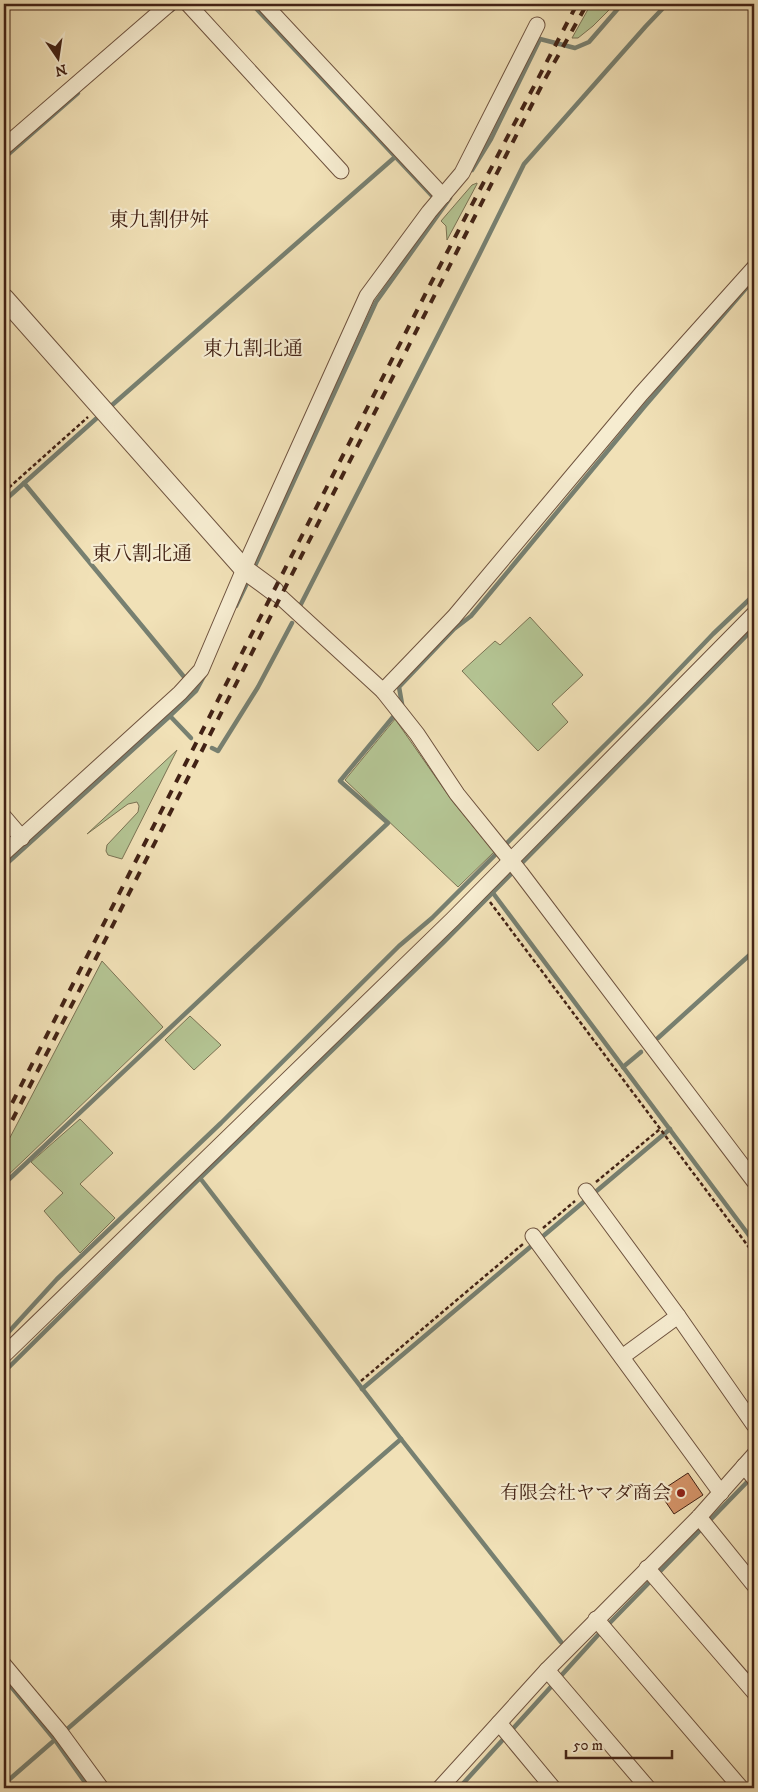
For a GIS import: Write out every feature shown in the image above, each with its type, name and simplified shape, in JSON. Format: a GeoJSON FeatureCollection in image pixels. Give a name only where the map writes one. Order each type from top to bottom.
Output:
{"type":"FeatureCollection","features":[{"type":"Feature","properties":{"kind":"street"},"geometry":{"type":"LineString","coordinates":[[4,147],[169,4]]}},
{"type":"Feature","properties":{"kind":"street"},"geometry":{"type":"LineString","coordinates":[[188,4],[340,171]]}},
{"type":"Feature","properties":{"kind":"street"},"geometry":{"type":"LineString","coordinates":[[264,4],[439,200]]}},
{"type":"Feature","properties":{"kind":"street"},"geometry":{"type":"LineString","coordinates":[[4,853],[180,693],[201,670],[249,573],[334,367],[367,296],[439,200],[462,173],[538,25]]}},
{"type":"Feature","properties":{"kind":"street"},"geometry":{"type":"LineString","coordinates":[[383,690],[454,618],[641,394],[754,268]]}},
{"type":"Feature","properties":{"kind":"street"},"geometry":{"type":"LineString","coordinates":[[4,298],[249,573],[277,594],[383,690],[417,734],[457,794],[510,860],[754,1181]]}},
{"type":"Feature","properties":{"kind":"street"},"geometry":{"type":"LineString","coordinates":[[4,1355],[510,860],[754,614]]}},
{"type":"Feature","properties":{"kind":"street"},"geometry":{"type":"LineString","coordinates":[[4,817],[22,838]]}},
{"type":"Feature","properties":{"kind":"street"},"geometry":{"type":"LineString","coordinates":[[589,1195],[678,1316],[754,1425]]}},
{"type":"Feature","properties":{"kind":"street"},"geometry":{"type":"LineString","coordinates":[[535,1240],[721,1493]]}},
{"type":"Feature","properties":{"kind":"street"},"geometry":{"type":"LineString","coordinates":[[622,1357],[678,1316]]}},
{"type":"Feature","properties":{"kind":"street"},"geometry":{"type":"LineString","coordinates":[[443,1787],[505,1730],[553,1677],[703,1522],[721,1493],[749,1472],[754,1455]]}},
{"type":"Feature","properties":{"kind":"street"},"geometry":{"type":"LineString","coordinates":[[703,1522],[754,1585]]}},
{"type":"Feature","properties":{"kind":"street"},"geometry":{"type":"LineString","coordinates":[[653,1574],[754,1692]]}},
{"type":"Feature","properties":{"kind":"street"},"geometry":{"type":"LineString","coordinates":[[602,1626],[741,1788]]}},
{"type":"Feature","properties":{"kind":"street"},"geometry":{"type":"LineString","coordinates":[[4,1665],[62,1734],[101,1788]]}},
{"type":"Feature","properties":{"kind":"street"},"geometry":{"type":"LineString","coordinates":[[553,1677],[648,1788]]}},
{"type":"Feature","properties":{"kind":"street"},"geometry":{"type":"LineString","coordinates":[[505,1730],[553,1788]]}},
{"type":"Feature","properties":{"kind":"path"},"geometry":{"type":"LineString","coordinates":[[4,492],[100,407]]}},
{"type":"Feature","properties":{"kind":"path"},"geometry":{"type":"LineString","coordinates":[[492,904],[754,1254]]}},
{"type":"Feature","properties":{"kind":"path"},"geometry":{"type":"LineString","coordinates":[[361,1381],[589,1195],[661,1130]]}},
{"type":"Feature","properties":{"kind":"green space"},"geometry":{"type":"Polygon","coordinates":[[[591,4],[615,4],[578,38],[572,38],[591,4]]]}},
{"type":"Feature","properties":{"kind":"green space"},"geometry":{"type":"Polygon","coordinates":[[[477,183],[447,240],[446,226],[441,221],[472,185],[477,183]]]}},
{"type":"Feature","properties":{"kind":"green space"},"geometry":{"type":"Polygon","coordinates":[[[530,617],[583,675],[552,704],[568,722],[538,751],[462,671],[495,641],[500,645],[530,617]]]}},
{"type":"Feature","properties":{"kind":"green space"},"geometry":{"type":"Polygon","coordinates":[[[395,719],[453,802],[494,852],[458,887],[345,780],[395,719]]]}},
{"type":"Feature","properties":{"kind":"green space"},"geometry":{"type":"Polygon","coordinates":[[[177,750],[122,859],[108,855],[106,851],[107,845],[138,812],[139,806],[137,802],[128,804],[87,834],[177,750]]]}},
{"type":"Feature","properties":{"kind":"green space"},"geometry":{"type":"Polygon","coordinates":[[[102,961],[163,1027],[4,1179],[4,1149],[102,961]]]}},
{"type":"Feature","properties":{"kind":"green space"},"geometry":{"type":"Polygon","coordinates":[[[190,1016],[221,1045],[194,1070],[165,1040],[190,1016]]]}},
{"type":"Feature","properties":{"kind":"green space"},"geometry":{"type":"Polygon","coordinates":[[[80,1119],[113,1153],[80,1184],[115,1218],[80,1253],[44,1211],[63,1193],[31,1162],[80,1119]]]}},
{"type":"Feature","properties":{"kind":"building","name":"有限会社ヤマダ商会"},"geometry":{"type":"Polygon","coordinates":[[[688,1473],[703,1495],[674,1514],[659,1492],[688,1473]]]}},
{"type":"Feature","properties":{"kind":"waterway"},"geometry":{"type":"LineString","coordinates":[[172,10],[179,4]]}},
{"type":"Feature","properties":{"kind":"waterway"},"geometry":{"type":"LineString","coordinates":[[252,4],[435,199]]}},
{"type":"Feature","properties":{"kind":"waterway"},"geometry":{"type":"LineString","coordinates":[[472,170],[491,139],[540,39],[575,48],[589,42],[622,4]]}},
{"type":"Feature","properties":{"kind":"waterway"},"geometry":{"type":"LineString","coordinates":[[300,606],[524,164],[667,4]]}},
{"type":"Feature","properties":{"kind":"waterway"},"geometry":{"type":"LineString","coordinates":[[4,158],[78,93]]}},
{"type":"Feature","properties":{"kind":"waterway"},"geometry":{"type":"LineString","coordinates":[[111,406],[395,157]]}},
{"type":"Feature","properties":{"kind":"waterway"},"geometry":{"type":"LineString","coordinates":[[253,570],[376,302],[450,198]]}},
{"type":"Feature","properties":{"kind":"waterway"},"geometry":{"type":"LineString","coordinates":[[402,704],[399,687],[454,629],[471,616],[644,407],[754,279]]}},
{"type":"Feature","properties":{"kind":"waterway"},"geometry":{"type":"LineString","coordinates":[[4,501],[98,417]]}},
{"type":"Feature","properties":{"kind":"waterway"},"geometry":{"type":"LineString","coordinates":[[24,483],[185,678]]}},
{"type":"Feature","properties":{"kind":"waterway"},"geometry":{"type":"LineString","coordinates":[[236,606],[249,579]]}},
{"type":"Feature","properties":{"kind":"waterway"},"geometry":{"type":"LineString","coordinates":[[4,1337],[57,1279],[221,1123],[399,946],[432,918],[647,703],[713,634],[754,595]]}},
{"type":"Feature","properties":{"kind":"waterway"},"geometry":{"type":"LineString","coordinates":[[212,748],[218,751],[258,687],[292,623]]}},
{"type":"Feature","properties":{"kind":"waterway"},"geometry":{"type":"LineString","coordinates":[[4,1372],[193,1185],[443,943],[754,628]]}},
{"type":"Feature","properties":{"kind":"waterway"},"geometry":{"type":"LineString","coordinates":[[4,866],[170,716],[196,691],[204,676]]}},
{"type":"Feature","properties":{"kind":"waterway"},"geometry":{"type":"LineString","coordinates":[[170,716],[191,738]]}},
{"type":"Feature","properties":{"kind":"waterway"},"geometry":{"type":"LineString","coordinates":[[4,1184],[388,823],[340,781],[393,717]]}},
{"type":"Feature","properties":{"kind":"waterway"},"geometry":{"type":"LineString","coordinates":[[493,893],[754,1242]]}},
{"type":"Feature","properties":{"kind":"waterway"},"geometry":{"type":"LineString","coordinates":[[658,1038],[754,951]]}},
{"type":"Feature","properties":{"kind":"waterway"},"geometry":{"type":"LineString","coordinates":[[623,1067],[641,1052]]}},
{"type":"Feature","properties":{"kind":"waterway"},"geometry":{"type":"LineString","coordinates":[[362,1389],[670,1129]]}},
{"type":"Feature","properties":{"kind":"waterway"},"geometry":{"type":"LineString","coordinates":[[200,1178],[401,1439],[561,1642]]}},
{"type":"Feature","properties":{"kind":"waterway"},"geometry":{"type":"LineString","coordinates":[[4,1784],[401,1439]]}},
{"type":"Feature","properties":{"kind":"waterway"},"geometry":{"type":"LineString","coordinates":[[459,1788],[598,1635],[751,1478]]}},
{"type":"Feature","properties":{"kind":"waterway"},"geometry":{"type":"LineString","coordinates":[[4,1678],[55,1740],[89,1788]]}},
{"type":"Feature","properties":{"kind":"railway"},"geometry":{"type":"LineString","coordinates":[[4,1119],[431,283],[577,4]]}},
{"type":"Feature","properties":{"kind":"railway"},"geometry":{"type":"LineString","coordinates":[[4,1136],[545,79],[587,4]]}},
{"type":"Feature","properties":{"kind":"place","name":"有限会社ヤマダ商会"},"geometry":{"type":"Point","coordinates":[681,1493]}},
{"type":"Feature","properties":{"kind":"district","name":"東九割伊舛"},"geometry":{"type":"Point","coordinates":[159,220]}},
{"type":"Feature","properties":{"kind":"district","name":"東九割北通"},"geometry":{"type":"Point","coordinates":[253,349]}},
{"type":"Feature","properties":{"kind":"district","name":"東八割北通"},"geometry":{"type":"Point","coordinates":[142,554]}}]}
